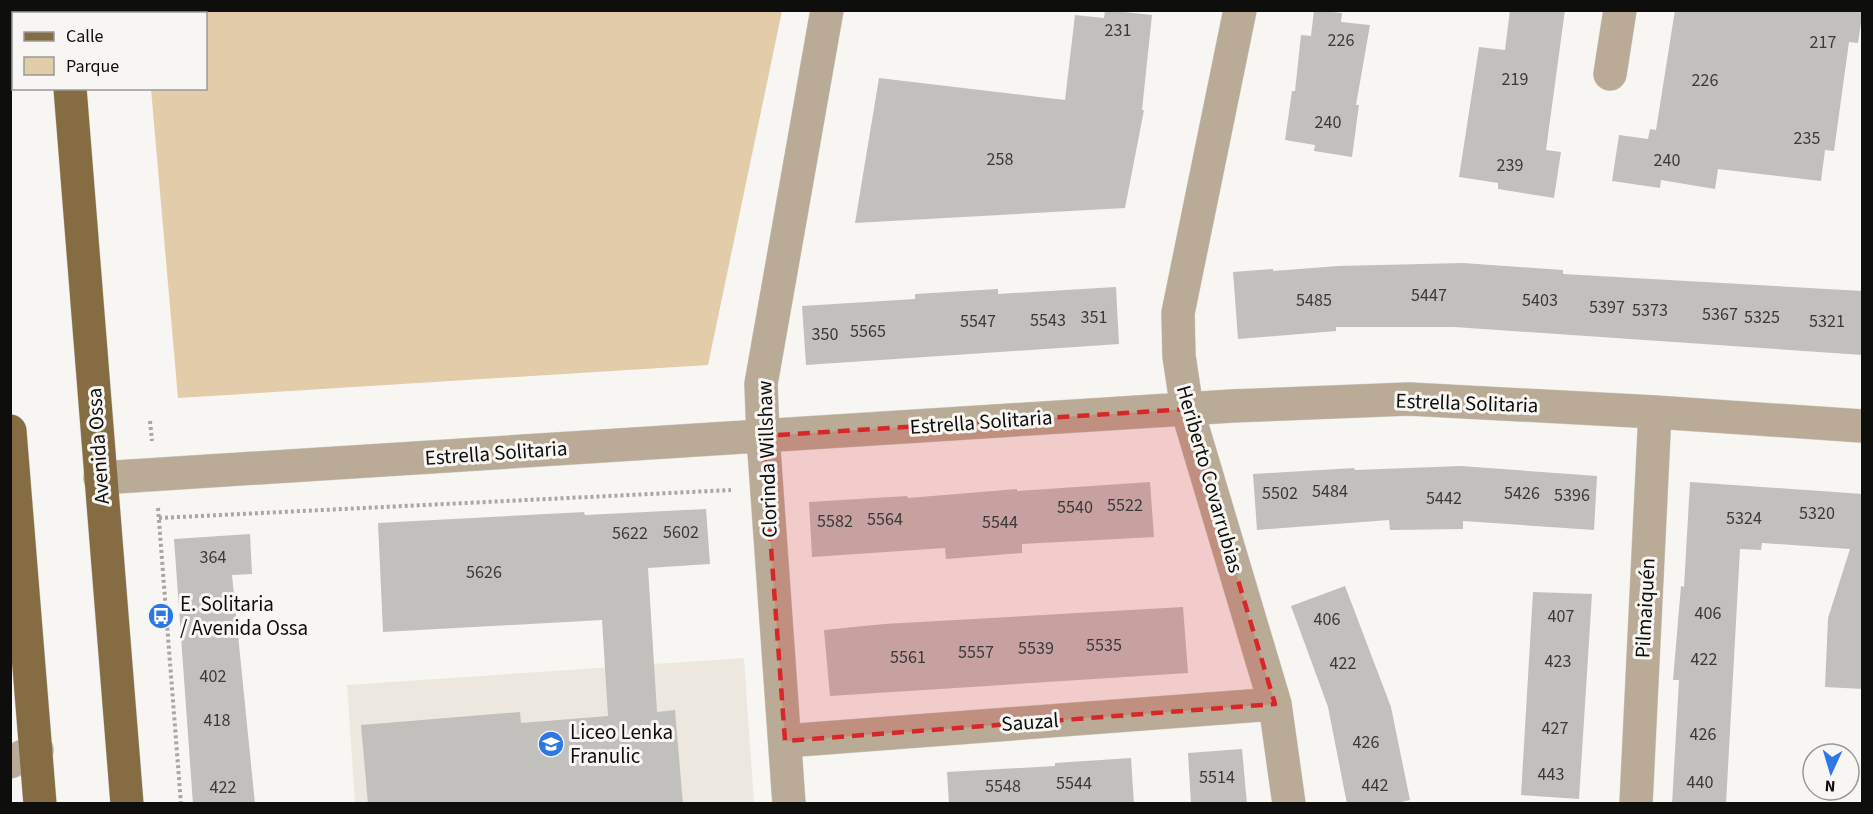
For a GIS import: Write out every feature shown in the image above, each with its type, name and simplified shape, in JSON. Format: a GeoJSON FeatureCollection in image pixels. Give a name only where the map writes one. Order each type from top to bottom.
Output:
{"type":"FeatureCollection","features":[{"type":"Feature","properties":{"kind":"main road","name":"Avenida Ossa"},"geometry":{"type":"LineString","coordinates":[[70,90],[127,804]]}},
{"type":"Feature","properties":{"kind":"main road"},"geometry":{"type":"LineString","coordinates":[[10,431],[24,756],[40,804]]}},
{"type":"Feature","properties":{"kind":"street","name":"Clorinda Willshaw"},"geometry":{"type":"LineString","coordinates":[[789,804],[761,384],[827,10]]}},
{"type":"Feature","properties":{"kind":"street","name":"Heriberto Covarrubias"},"geometry":{"type":"LineString","coordinates":[[1240,10],[1178,313],[1179,356],[1187,409],[1275,704],[1288,804]]}},
{"type":"Feature","properties":{"kind":"street"},"geometry":{"type":"LineString","coordinates":[[1610,74],[1620,10]]}},
{"type":"Feature","properties":{"kind":"street","name":"Estrella Solitaria"},"geometry":{"type":"LineString","coordinates":[[100,478],[1232,406],[1409,399],[1863,426]]}},
{"type":"Feature","properties":{"kind":"street","name":"Pilmaiquén"},"geometry":{"type":"LineString","coordinates":[[1636,804],[1655,412]]}},
{"type":"Feature","properties":{"kind":"street","name":"Sauzal"},"geometry":{"type":"LineString","coordinates":[[785,741],[1275,704]]}},
{"type":"Feature","properties":{"kind":"path"},"geometry":{"type":"LineString","coordinates":[[150,421],[181,804]]}},
{"type":"Feature","properties":{"kind":"path"},"geometry":{"type":"LineString","coordinates":[[159,518],[737,490]]}},
{"type":"Feature","properties":{"kind":"highlighted area"},"geometry":{"type":"Polygon","coordinates":[[[1187,409],[1275,704],[785,741],[763,436],[1187,409]]]}},
{"type":"Feature","properties":{"kind":"shaded area","name":"Liceo Lenka Franulic"},"geometry":{"type":"Polygon","coordinates":[[[744,658],[754,803],[355,803],[347,685],[744,658]]]}},
{"type":"Feature","properties":{"kind":"green space"},"geometry":{"type":"Polygon","coordinates":[[[782,11],[708,365],[178,398],[151,90],[207,90],[207,12],[144,12],[782,11]]]}},
{"type":"Feature","properties":{"kind":"building"},"geometry":{"type":"Polygon","coordinates":[[[1105,10],[1152,15],[1142,110],[1144,110],[1125,208],[855,223],[879,78],[1065,100],[1075,15],[1104,18],[1105,10]]]}},
{"type":"Feature","properties":{"kind":"building"},"geometry":{"type":"Polygon","coordinates":[[[1314,10],[1342,13],[1341,22],[1370,25],[1356,105],[1359,105],[1352,157],[1314,151],[1315,145],[1285,140],[1292,91],[1295,91],[1301,35],[1311,36],[1314,10]]]}},
{"type":"Feature","properties":{"kind":"building"},"geometry":{"type":"Polygon","coordinates":[[[1510,10],[1565,10],[1546,150],[1561,152],[1554,198],[1498,189],[1498,183],[1459,177],[1479,47],[1505,50],[1510,10]]]}},
{"type":"Feature","properties":{"kind":"building"},"geometry":{"type":"Polygon","coordinates":[[[1675,10],[1863,10],[1858,43],[1849,42],[1834,151],[1825,150],[1821,181],[1718,169],[1715,189],[1661,180],[1660,188],[1612,181],[1619,135],[1648,139],[1650,129],[1656,130],[1675,10]]]}},
{"type":"Feature","properties":{"kind":"building"},"geometry":{"type":"Polygon","coordinates":[[[1463,263],[1563,270],[1563,274],[1863,291],[1863,355],[1454,327],[1336,327],[1336,331],[1238,339],[1233,272],[1338,266],[1463,263]]]}},
{"type":"Feature","properties":{"kind":"building"},"geometry":{"type":"Polygon","coordinates":[[[1116,287],[1119,344],[806,365],[802,306],[915,299],[915,294],[998,289],[998,294],[1116,287]]]}},
{"type":"Feature","properties":{"kind":"building"},"geometry":{"type":"Polygon","coordinates":[[[1461,466],[1597,476],[1594,530],[1463,521],[1463,529],[1390,530],[1389,520],[1257,530],[1253,474],[1354,468],[1355,470],[1461,466]]]}},
{"type":"Feature","properties":{"kind":"building"},"geometry":{"type":"Polygon","coordinates":[[[1150,482],[1154,537],[1022,544],[1022,553],[946,559],[945,548],[812,557],[809,502],[907,496],[908,498],[1150,482]]]}},
{"type":"Feature","properties":{"kind":"building"},"geometry":{"type":"Polygon","coordinates":[[[1690,482],[1863,494],[1863,689],[1825,687],[1828,618],[1850,549],[1762,543],[1761,550],[1740,549],[1726,804],[1672,804],[1679,680],[1673,680],[1681,586],[1684,587],[1690,482]]]}},
{"type":"Feature","properties":{"kind":"building"},"geometry":{"type":"Polygon","coordinates":[[[706,509],[710,564],[648,568],[657,712],[675,710],[683,804],[368,804],[361,725],[520,712],[521,723],[608,716],[602,620],[383,632],[378,523],[584,512],[585,515],[706,509]]]}},
{"type":"Feature","properties":{"kind":"building"},"geometry":{"type":"Polygon","coordinates":[[[250,534],[252,574],[232,575],[255,804],[193,804],[174,539],[250,534]]]}},
{"type":"Feature","properties":{"kind":"building"},"geometry":{"type":"Polygon","coordinates":[[[1345,586],[1391,707],[1410,800],[1392,804],[1347,804],[1328,707],[1291,606],[1345,586]]]}},
{"type":"Feature","properties":{"kind":"building"},"geometry":{"type":"Polygon","coordinates":[[[1533,592],[1592,594],[1579,799],[1521,795],[1533,592]]]}},
{"type":"Feature","properties":{"kind":"building"},"geometry":{"type":"Polygon","coordinates":[[[1183,607],[1188,673],[830,696],[824,630],[884,624],[1183,607]]]}},
{"type":"Feature","properties":{"kind":"building"},"geometry":{"type":"Polygon","coordinates":[[[1242,749],[1247,804],[1191,804],[1188,753],[1242,749]]]}},
{"type":"Feature","properties":{"kind":"building"},"geometry":{"type":"Polygon","coordinates":[[[1131,758],[1134,804],[949,804],[947,772],[1055,766],[1055,763],[1131,758]]]}},
{"type":"Feature","properties":{"kind":"place","name":"E. Solitaria / Avenida Ossa"},"geometry":{"type":"Point","coordinates":[161,616]}},
{"type":"Feature","properties":{"kind":"place","name":"Liceo Lenka Franulic"},"geometry":{"type":"Point","coordinates":[551,744]}}]}
